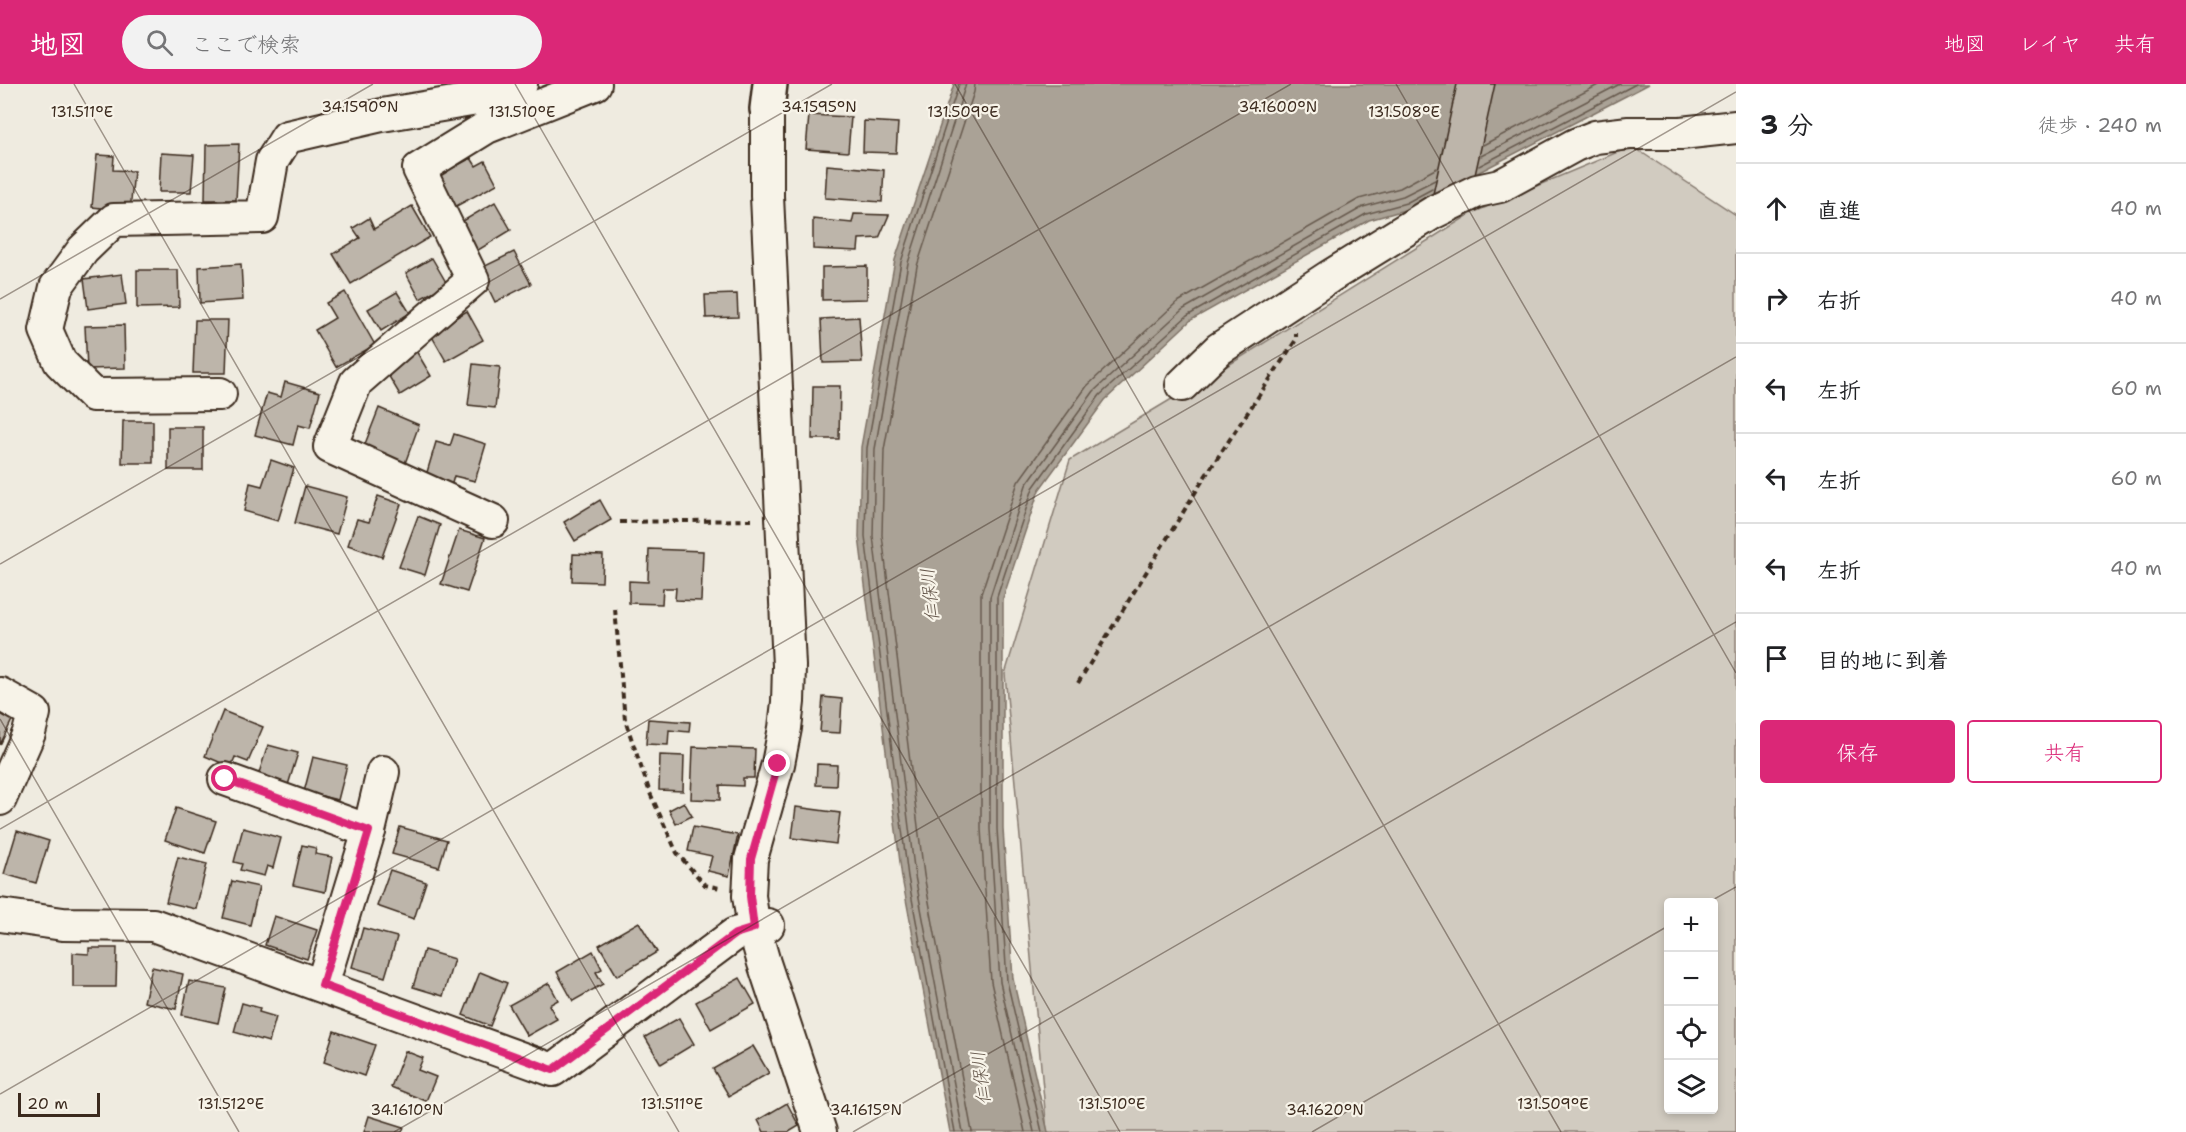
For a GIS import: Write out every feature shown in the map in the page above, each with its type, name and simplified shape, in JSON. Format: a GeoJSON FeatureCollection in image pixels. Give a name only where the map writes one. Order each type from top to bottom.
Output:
{"type":"FeatureCollection","features":[{"type":"Feature","properties":{"kind":"street"},"geometry":{"type":"LineString","coordinates":[[220,394],[93,395],[60,362],[46,330],[56,287],[83,250],[114,220],[262,217],[272,161],[287,137],[382,115],[483,98],[520,84]]}},
{"type":"Feature","properties":{"kind":"street"},"geometry":{"type":"LineString","coordinates":[[493,521],[330,447],[356,382],[473,280],[419,169],[487,127],[595,84]]}},
{"type":"Feature","properties":{"kind":"street"},"geometry":{"type":"LineString","coordinates":[[768,97],[767,196],[789,666],[788,702],[778,764],[751,859],[750,896],[761,926],[764,963],[820,1132]]}},
{"type":"Feature","properties":{"kind":"street"},"geometry":{"type":"LineString","coordinates":[[1182,385],[1219,349],[1434,212],[1478,191],[1500,186],[1575,145],[1595,137],[1681,133],[1736,127]]}},
{"type":"Feature","properties":{"kind":"street"},"geometry":{"type":"LineString","coordinates":[[0,694],[34,713],[29,733],[0,799]]}},
{"type":"Feature","properties":{"kind":"street"},"geometry":{"type":"LineString","coordinates":[[322,985],[369,831],[383,772]]}},
{"type":"Feature","properties":{"kind":"street"},"geometry":{"type":"LineString","coordinates":[[225,779],[369,831]]}},
{"type":"Feature","properties":{"kind":"street"},"geometry":{"type":"LineString","coordinates":[[0,915],[63,924],[153,925],[553,1070],[735,934],[761,926]]}},
{"type":"Feature","properties":{"kind":"path"},"geometry":{"type":"LineString","coordinates":[[1078,683],[1206,476],[1296,340],[1296,329]]}},
{"type":"Feature","properties":{"kind":"path"},"geometry":{"type":"LineString","coordinates":[[620,522],[783,519]]}},
{"type":"Feature","properties":{"kind":"path"},"geometry":{"type":"LineString","coordinates":[[615,609],[625,720],[650,793],[677,853],[705,885],[750,896]]}},
{"type":"Feature","properties":{"kind":"shaded area"},"geometry":{"type":"Polygon","coordinates":[[[1632,146],[1736,215],[1736,1132],[1047,1132],[1005,674],[1070,460],[1235,361],[1472,213],[1632,146]]]}},
{"type":"Feature","properties":{"kind":"water","name":"仁保川"},"geometry":{"type":"Polygon","coordinates":[[[954,84],[1649,84],[1408,209],[1369,220],[1191,320],[1105,400],[1039,490],[1003,598],[1003,829],[1013,979],[1048,1132],[950,1132],[902,878],[859,537],[861,447],[895,260],[954,84]]]}},
{"type":"Feature","properties":{"kind":"building"},"geometry":{"type":"Polygon","coordinates":[[[1457,84],[1495,84],[1475,175],[1433,194],[1457,84]]]}},
{"type":"Feature","properties":{"kind":"building"},"geometry":{"type":"Polygon","coordinates":[[[809,115],[851,117],[848,152],[806,149],[809,115]]]}},
{"type":"Feature","properties":{"kind":"building"},"geometry":{"type":"Polygon","coordinates":[[[864,121],[898,123],[896,153],[863,152],[864,121]]]}},
{"type":"Feature","properties":{"kind":"building"},"geometry":{"type":"Polygon","coordinates":[[[239,144],[236,200],[205,200],[206,145],[239,144]]]}},
{"type":"Feature","properties":{"kind":"building"},"geometry":{"type":"Polygon","coordinates":[[[161,153],[194,155],[191,192],[159,192],[161,153]]]}},
{"type":"Feature","properties":{"kind":"building"},"geometry":{"type":"Polygon","coordinates":[[[97,155],[114,156],[113,170],[134,171],[130,211],[92,207],[97,155]]]}},
{"type":"Feature","properties":{"kind":"building"},"geometry":{"type":"Polygon","coordinates":[[[471,158],[476,166],[485,161],[497,184],[451,209],[434,178],[471,158]]]}},
{"type":"Feature","properties":{"kind":"building"},"geometry":{"type":"Polygon","coordinates":[[[827,165],[884,170],[882,202],[825,198],[827,165]]]}},
{"type":"Feature","properties":{"kind":"building"},"geometry":{"type":"Polygon","coordinates":[[[495,202],[511,230],[475,252],[458,224],[495,202]]]}},
{"type":"Feature","properties":{"kind":"building"},"geometry":{"type":"Polygon","coordinates":[[[412,206],[430,237],[351,284],[333,254],[360,238],[353,228],[369,218],[374,229],[412,206]]]}},
{"type":"Feature","properties":{"kind":"building"},"geometry":{"type":"Polygon","coordinates":[[[854,214],[889,215],[879,238],[859,239],[858,251],[813,249],[813,219],[852,223],[854,214]]]}},
{"type":"Feature","properties":{"kind":"building"},"geometry":{"type":"Polygon","coordinates":[[[514,252],[531,284],[495,302],[479,269],[514,252]]]}},
{"type":"Feature","properties":{"kind":"building"},"geometry":{"type":"Polygon","coordinates":[[[432,258],[447,284],[420,299],[406,273],[432,258]]]}},
{"type":"Feature","properties":{"kind":"building"},"geometry":{"type":"Polygon","coordinates":[[[241,264],[243,300],[200,303],[199,267],[241,264]]]}},
{"type":"Feature","properties":{"kind":"building"},"geometry":{"type":"Polygon","coordinates":[[[867,266],[867,299],[822,300],[822,267],[867,266]]]}},
{"type":"Feature","properties":{"kind":"building"},"geometry":{"type":"Polygon","coordinates":[[[137,270],[178,270],[179,307],[137,308],[137,270]]]}},
{"type":"Feature","properties":{"kind":"building"},"geometry":{"type":"Polygon","coordinates":[[[122,274],[126,304],[88,309],[84,279],[122,274]]]}},
{"type":"Feature","properties":{"kind":"building"},"geometry":{"type":"Polygon","coordinates":[[[345,292],[375,345],[336,367],[315,330],[335,318],[326,303],[345,292]]]}},
{"type":"Feature","properties":{"kind":"building"},"geometry":{"type":"Polygon","coordinates":[[[397,292],[410,313],[381,331],[368,309],[397,292]]]}},
{"type":"Feature","properties":{"kind":"building"},"geometry":{"type":"Polygon","coordinates":[[[737,294],[738,317],[706,318],[705,295],[737,294]]]}},
{"type":"Feature","properties":{"kind":"building"},"geometry":{"type":"Polygon","coordinates":[[[467,311],[483,340],[446,361],[430,333],[467,311]]]}},
{"type":"Feature","properties":{"kind":"building"},"geometry":{"type":"Polygon","coordinates":[[[859,317],[862,362],[823,363],[821,319],[859,317]]]}},
{"type":"Feature","properties":{"kind":"building"},"geometry":{"type":"Polygon","coordinates":[[[195,320],[228,320],[226,373],[193,373],[195,320]]]}},
{"type":"Feature","properties":{"kind":"building"},"geometry":{"type":"Polygon","coordinates":[[[124,325],[125,368],[87,369],[85,326],[124,325]]]}},
{"type":"Feature","properties":{"kind":"building"},"geometry":{"type":"Polygon","coordinates":[[[415,349],[431,376],[400,395],[384,368],[415,349]]]}},
{"type":"Feature","properties":{"kind":"building"},"geometry":{"type":"Polygon","coordinates":[[[473,364],[500,367],[495,408],[468,405],[473,364]]]}},
{"type":"Feature","properties":{"kind":"building"},"geometry":{"type":"Polygon","coordinates":[[[285,382],[320,392],[310,428],[298,425],[293,445],[255,435],[267,393],[281,397],[285,382]]]}},
{"type":"Feature","properties":{"kind":"building"},"geometry":{"type":"Polygon","coordinates":[[[813,386],[840,386],[839,439],[812,439],[813,386]]]}},
{"type":"Feature","properties":{"kind":"building"},"geometry":{"type":"Polygon","coordinates":[[[379,408],[419,425],[404,466],[363,449],[379,408]]]}},
{"type":"Feature","properties":{"kind":"building"},"geometry":{"type":"Polygon","coordinates":[[[123,421],[153,421],[153,463],[122,463],[123,421]]]}},
{"type":"Feature","properties":{"kind":"building"},"geometry":{"type":"Polygon","coordinates":[[[168,427],[203,427],[203,470],[168,470],[168,427]]]}},
{"type":"Feature","properties":{"kind":"building"},"geometry":{"type":"Polygon","coordinates":[[[454,434],[486,444],[475,481],[454,476],[451,487],[425,479],[436,442],[450,446],[454,434]]]}},
{"type":"Feature","properties":{"kind":"building"},"geometry":{"type":"Polygon","coordinates":[[[271,460],[294,468],[278,521],[244,511],[250,483],[262,486],[271,460]]]}},
{"type":"Feature","properties":{"kind":"building"},"geometry":{"type":"Polygon","coordinates":[[[305,486],[347,497],[337,534],[295,523],[305,486]]]}},
{"type":"Feature","properties":{"kind":"building"},"geometry":{"type":"Polygon","coordinates":[[[378,496],[401,504],[382,557],[348,545],[357,519],[369,522],[378,496]]]}},
{"type":"Feature","properties":{"kind":"building"},"geometry":{"type":"Polygon","coordinates":[[[600,500],[611,520],[575,541],[564,522],[600,500]]]}},
{"type":"Feature","properties":{"kind":"building"},"geometry":{"type":"Polygon","coordinates":[[[418,516],[440,525],[425,575],[399,567],[418,516]]]}},
{"type":"Feature","properties":{"kind":"building"},"geometry":{"type":"Polygon","coordinates":[[[459,530],[485,538],[467,592],[441,584],[459,530]]]}},
{"type":"Feature","properties":{"kind":"building"},"geometry":{"type":"Polygon","coordinates":[[[649,549],[703,551],[701,601],[675,600],[676,588],[663,588],[662,604],[629,603],[629,581],[648,582],[649,549]]]}},
{"type":"Feature","properties":{"kind":"building"},"geometry":{"type":"Polygon","coordinates":[[[573,554],[603,555],[602,582],[572,581],[573,554]]]}},
{"type":"Feature","properties":{"kind":"building"},"geometry":{"type":"Polygon","coordinates":[[[823,697],[842,699],[840,733],[820,732],[823,697]]]}},
{"type":"Feature","properties":{"kind":"building"},"geometry":{"type":"Polygon","coordinates":[[[0,711],[13,718],[0,745],[0,711]]]}},
{"type":"Feature","properties":{"kind":"building"},"geometry":{"type":"Polygon","coordinates":[[[223,711],[263,727],[248,762],[235,757],[231,767],[205,756],[223,711]]]}},
{"type":"Feature","properties":{"kind":"building"},"geometry":{"type":"Polygon","coordinates":[[[648,719],[690,722],[689,732],[669,730],[668,745],[646,744],[648,719]]]}},
{"type":"Feature","properties":{"kind":"building"},"geometry":{"type":"Polygon","coordinates":[[[268,745],[298,753],[288,785],[258,776],[268,745]]]}},
{"type":"Feature","properties":{"kind":"building"},"geometry":{"type":"Polygon","coordinates":[[[693,747],[755,749],[754,778],[743,778],[743,786],[720,785],[720,800],[691,799],[693,747]]]}},
{"type":"Feature","properties":{"kind":"building"},"geometry":{"type":"Polygon","coordinates":[[[660,755],[684,756],[683,791],[659,790],[660,755]]]}},
{"type":"Feature","properties":{"kind":"building"},"geometry":{"type":"Polygon","coordinates":[[[313,757],[347,765],[338,800],[304,792],[313,757]]]}},
{"type":"Feature","properties":{"kind":"building"},"geometry":{"type":"Polygon","coordinates":[[[817,764],[837,765],[836,786],[816,785],[817,764]]]}},
{"type":"Feature","properties":{"kind":"building"},"geometry":{"type":"Polygon","coordinates":[[[684,802],[692,816],[676,824],[669,810],[684,802]]]}},
{"type":"Feature","properties":{"kind":"building"},"geometry":{"type":"Polygon","coordinates":[[[796,807],[840,813],[836,844],[792,838],[796,807]]]}},
{"type":"Feature","properties":{"kind":"building"},"geometry":{"type":"Polygon","coordinates":[[[176,808],[216,821],[205,853],[165,840],[176,808]]]}},
{"type":"Feature","properties":{"kind":"building"},"geometry":{"type":"Polygon","coordinates":[[[400,827],[447,840],[439,867],[392,854],[400,827]]]}},
{"type":"Feature","properties":{"kind":"building"},"geometry":{"type":"Polygon","coordinates":[[[693,827],[738,835],[729,876],[708,871],[712,856],[688,851],[693,827]]]}},
{"type":"Feature","properties":{"kind":"building"},"geometry":{"type":"Polygon","coordinates":[[[243,828],[281,838],[273,868],[267,866],[264,876],[240,870],[242,864],[234,862],[243,828]]]}},
{"type":"Feature","properties":{"kind":"building"},"geometry":{"type":"Polygon","coordinates":[[[17,831],[49,841],[36,883],[4,874],[17,831]]]}},
{"type":"Feature","properties":{"kind":"building"},"geometry":{"type":"Polygon","coordinates":[[[302,845],[316,848],[315,854],[332,857],[325,892],[293,885],[302,845]]]}},
{"type":"Feature","properties":{"kind":"building"},"geometry":{"type":"Polygon","coordinates":[[[178,857],[207,864],[196,909],[166,902],[178,857]]]}},
{"type":"Feature","properties":{"kind":"building"},"geometry":{"type":"Polygon","coordinates":[[[390,870],[426,882],[414,919],[377,906],[390,870]]]}},
{"type":"Feature","properties":{"kind":"building"},"geometry":{"type":"Polygon","coordinates":[[[232,881],[259,887],[250,925],[223,918],[232,881]]]}},
{"type":"Feature","properties":{"kind":"building"},"geometry":{"type":"Polygon","coordinates":[[[274,916],[317,930],[307,959],[265,945],[274,916]]]}},
{"type":"Feature","properties":{"kind":"building"},"geometry":{"type":"Polygon","coordinates":[[[639,922],[657,952],[617,976],[599,945],[639,922]]]}},
{"type":"Feature","properties":{"kind":"building"},"geometry":{"type":"Polygon","coordinates":[[[363,928],[397,937],[385,977],[352,967],[363,928]]]}},
{"type":"Feature","properties":{"kind":"building"},"geometry":{"type":"Polygon","coordinates":[[[89,948],[117,948],[116,987],[73,987],[73,953],[89,954],[89,948]]]}},
{"type":"Feature","properties":{"kind":"building"},"geometry":{"type":"Polygon","coordinates":[[[424,950],[454,959],[443,996],[413,987],[424,950]]]}},
{"type":"Feature","properties":{"kind":"building"},"geometry":{"type":"Polygon","coordinates":[[[593,951],[602,969],[596,972],[603,984],[573,1001],[557,972],[593,951]]]}},
{"type":"Feature","properties":{"kind":"building"},"geometry":{"type":"Polygon","coordinates":[[[152,967],[183,974],[176,1009],[144,1002],[152,967]]]}},
{"type":"Feature","properties":{"kind":"building"},"geometry":{"type":"Polygon","coordinates":[[[480,972],[507,983],[490,1026],[463,1015],[480,972]]]}},
{"type":"Feature","properties":{"kind":"building"},"geometry":{"type":"Polygon","coordinates":[[[740,978],[755,1004],[711,1029],[696,1002],[740,978]]]}},
{"type":"Feature","properties":{"kind":"building"},"geometry":{"type":"Polygon","coordinates":[[[189,981],[226,988],[218,1023],[182,1015],[189,981]]]}},
{"type":"Feature","properties":{"kind":"building"},"geometry":{"type":"Polygon","coordinates":[[[549,983],[558,1000],[549,1005],[557,1019],[527,1036],[509,1005],[549,983]]]}},
{"type":"Feature","properties":{"kind":"building"},"geometry":{"type":"Polygon","coordinates":[[[242,1003],[260,1008],[259,1012],[276,1017],[269,1042],[234,1032],[242,1003]]]}},
{"type":"Feature","properties":{"kind":"building"},"geometry":{"type":"Polygon","coordinates":[[[679,1018],[694,1044],[661,1064],[645,1037],[679,1018]]]}},
{"type":"Feature","properties":{"kind":"building"},"geometry":{"type":"Polygon","coordinates":[[[334,1031],[375,1045],[364,1076],[324,1062],[334,1031]]]}},
{"type":"Feature","properties":{"kind":"building"},"geometry":{"type":"Polygon","coordinates":[[[753,1046],[769,1073],[729,1096],[713,1069],[753,1046]]]}},
{"type":"Feature","properties":{"kind":"building"},"geometry":{"type":"Polygon","coordinates":[[[405,1051],[423,1058],[418,1070],[436,1077],[426,1101],[391,1087],[405,1051]]]}},
{"type":"Feature","properties":{"kind":"building"},"geometry":{"type":"Polygon","coordinates":[[[787,1103],[799,1126],[789,1132],[764,1132],[758,1120],[787,1103]]]}},
{"type":"Feature","properties":{"kind":"building"},"geometry":{"type":"Polygon","coordinates":[[[369,1116],[404,1127],[402,1132],[364,1132],[369,1116]]]}},
{"type":"Feature","properties":{"kind":"route"},"geometry":{"type":"LineString","coordinates":[[225,779],[369,831],[322,985],[553,1070],[735,934],[754,928],[750,896],[751,859],[778,764]]}}]}
